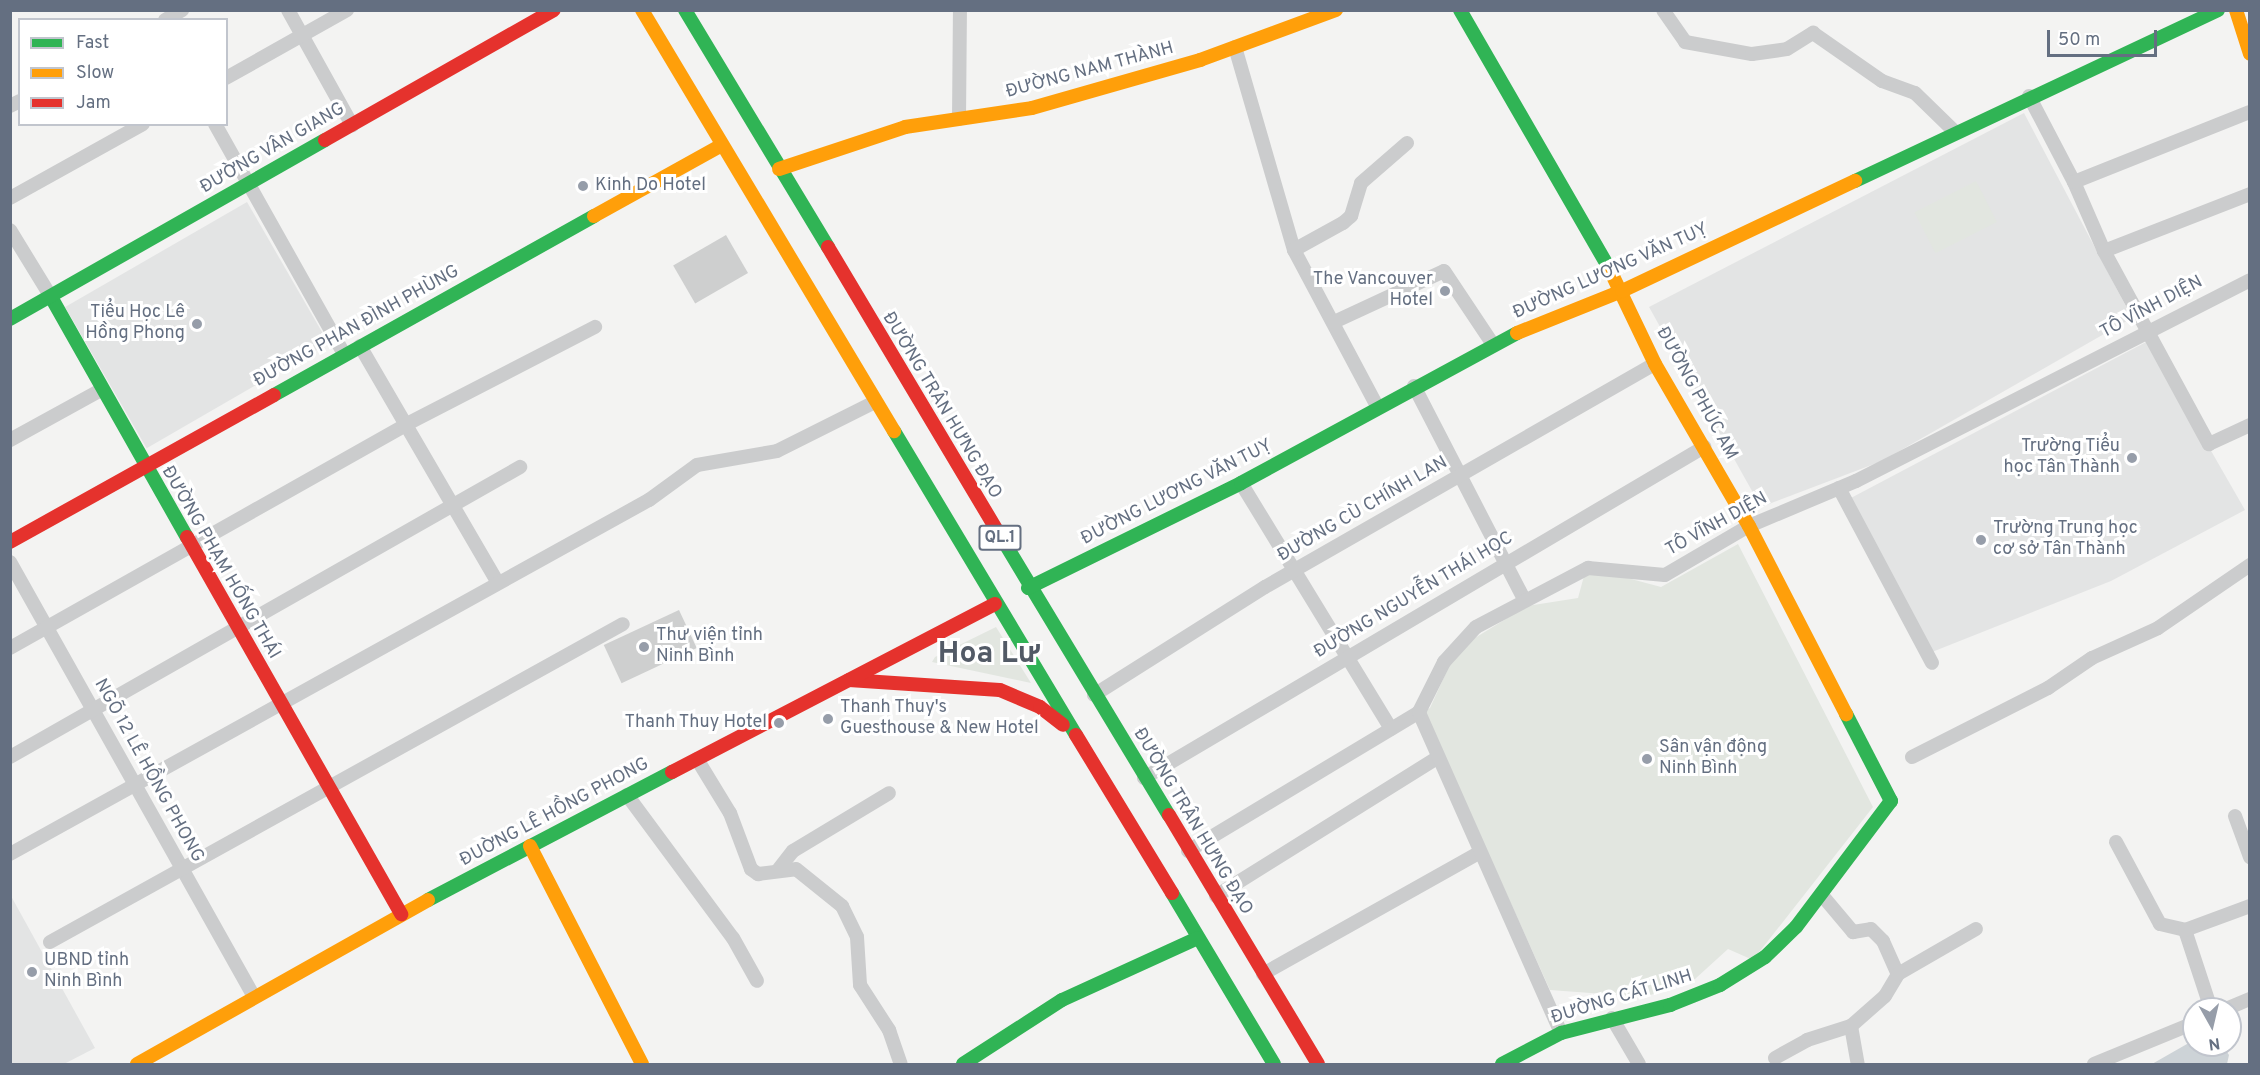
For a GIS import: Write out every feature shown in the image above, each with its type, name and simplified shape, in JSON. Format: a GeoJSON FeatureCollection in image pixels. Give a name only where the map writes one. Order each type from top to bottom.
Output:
{"type":"FeatureCollection","features":[{"type":"Feature","properties":{"kind":"main road","name":"ĐƯỜNG VÂN GIANG"},"geometry":{"type":"LineString","coordinates":[[10,319],[554,10]]}},
{"type":"Feature","properties":{"kind":"main road","name":"QL.1"},"geometry":{"type":"LineString","coordinates":[[642,10],[995,604],[1274,1065]]}},
{"type":"Feature","properties":{"kind":"main road","name":"ĐƯỜNG TRÂN HƯNG ĐẠO"},"geometry":{"type":"LineString","coordinates":[[685,10],[1028,588],[1318,1065]]}},
{"type":"Feature","properties":{"kind":"main road","name":"ĐƯỜNG NAM THÀNH"},"geometry":{"type":"LineString","coordinates":[[779,169],[905,127],[1032,108],[1234,47],[1336,10]]}},
{"type":"Feature","properties":{"kind":"main road","name":"ĐƯỜNG PHÚC AM"},"geometry":{"type":"LineString","coordinates":[[1460,10],[1622,291],[1655,364],[1749,526],[1891,801]]}},
{"type":"Feature","properties":{"kind":"main road","name":"ĐƯỜNG LƯƠNG VĂN TUỴ"},"geometry":{"type":"LineString","coordinates":[[995,604],[1241,483],[1492,343],[1622,291],[2029,96],[2218,10]]}},
{"type":"Feature","properties":{"kind":"main road"},"geometry":{"type":"LineString","coordinates":[[2235,10],[2250,54]]}},
{"type":"Feature","properties":{"kind":"main road","name":"ĐƯỜNG PHAN ĐÌNH PHÙNG"},"geometry":{"type":"LineString","coordinates":[[10,542],[722,145]]}},
{"type":"Feature","properties":{"kind":"main road","name":"ĐƯỜNG PHẠM HỐNG THÁI"},"geometry":{"type":"LineString","coordinates":[[51,297],[143,467],[191,546],[400,914]]}},
{"type":"Feature","properties":{"kind":"main road","name":"ĐUỜNG LÊ HỒNG PHONG"},"geometry":{"type":"LineString","coordinates":[[137,1065],[400,914],[995,604]]}},
{"type":"Feature","properties":{"kind":"main road"},"geometry":{"type":"LineString","coordinates":[[849,680],[1000,690],[1040,707],[1076,736]]}},
{"type":"Feature","properties":{"kind":"main road","name":"ĐƯỜNG CÁT LINH"},"geometry":{"type":"LineString","coordinates":[[1502,1065],[1561,1033],[1612,1018],[1670,1005],[1720,985],[1765,957],[1796,927],[1891,801]]}},
{"type":"Feature","properties":{"kind":"main road"},"geometry":{"type":"LineString","coordinates":[[530,846],[642,1065]]}},
{"type":"Feature","properties":{"kind":"main road"},"geometry":{"type":"LineString","coordinates":[[963,1064],[1062,1000],[1198,938]]}},
{"type":"Feature","properties":{"kind":"street"},"geometry":{"type":"LineString","coordinates":[[168,18],[182,10]]}},
{"type":"Feature","properties":{"kind":"street"},"geometry":{"type":"LineString","coordinates":[[288,10],[352,125]]}},
{"type":"Feature","properties":{"kind":"street"},"geometry":{"type":"LineString","coordinates":[[228,77],[347,10]]}},
{"type":"Feature","properties":{"kind":"street"},"geometry":{"type":"LineString","coordinates":[[959,119],[960,10]]}},
{"type":"Feature","properties":{"kind":"street"},"geometry":{"type":"LineString","coordinates":[[1663,10],[1685,42],[1752,54],[1787,49],[1813,33],[1882,81],[1916,93],[1955,132]]}},
{"type":"Feature","properties":{"kind":"street"},"geometry":{"type":"LineString","coordinates":[[1234,47],[1294,250],[1377,406]]}},
{"type":"Feature","properties":{"kind":"street"},"geometry":{"type":"LineString","coordinates":[[2029,96],[2074,182],[2104,251],[2210,444],[2250,425]]}},
{"type":"Feature","properties":{"kind":"street"},"geometry":{"type":"LineString","coordinates":[[2074,182],[2250,112]]}},
{"type":"Feature","properties":{"kind":"street"},"geometry":{"type":"LineString","coordinates":[[10,198],[139,126]]}},
{"type":"Feature","properties":{"kind":"street"},"geometry":{"type":"LineString","coordinates":[[216,126],[247,185],[344,354]]}},
{"type":"Feature","properties":{"kind":"street"},"geometry":{"type":"LineString","coordinates":[[1294,250],[1343,223],[1351,216],[1361,183],[1407,142]]}},
{"type":"Feature","properties":{"kind":"street"},"geometry":{"type":"LineString","coordinates":[[2104,251],[2250,194]]}},
{"type":"Feature","properties":{"kind":"street","name":"ĐƯỜNG PHẠM HỐNG THÁI"},"geometry":{"type":"LineString","coordinates":[[10,230],[51,297]]}},
{"type":"Feature","properties":{"kind":"street"},"geometry":{"type":"LineString","coordinates":[[1334,322],[1444,271],[1492,343]]}},
{"type":"Feature","properties":{"kind":"street","name":"TÔ VĨNH DIỆN"},"geometry":{"type":"LineString","coordinates":[[1419,712],[1444,662],[1476,627],[1524,599],[1596,566],[1642,577],[1665,575],[1749,526],[1839,488],[2250,280]]}},
{"type":"Feature","properties":{"kind":"street"},"geometry":{"type":"LineString","coordinates":[[10,648],[405,425],[595,327]]}},
{"type":"Feature","properties":{"kind":"street"},"geometry":{"type":"LineString","coordinates":[[360,346],[497,581]]}},
{"type":"Feature","properties":{"kind":"street","name":"ĐƯỜNG CÙ CHÍNH LAN"},"geometry":{"type":"LineString","coordinates":[[1094,695],[1294,571],[1655,364]]}},
{"type":"Feature","properties":{"kind":"street"},"geometry":{"type":"LineString","coordinates":[[1414,386],[1524,599]]}},
{"type":"Feature","properties":{"kind":"street"},"geometry":{"type":"LineString","coordinates":[[10,440],[101,390]]}},
{"type":"Feature","properties":{"kind":"street"},"geometry":{"type":"LineString","coordinates":[[10,854],[497,581],[649,500],[697,465],[777,451],[875,402]]}},
{"type":"Feature","properties":{"kind":"street","name":"ĐƯỜNG NGUYỄN THÁI HỌC"},"geometry":{"type":"LineString","coordinates":[[1144,778],[1704,447]]}},
{"type":"Feature","properties":{"kind":"street"},"geometry":{"type":"LineString","coordinates":[[10,757],[520,467]]}},
{"type":"Feature","properties":{"kind":"street"},"geometry":{"type":"LineString","coordinates":[[1241,483],[1390,729]]}},
{"type":"Feature","properties":{"kind":"street"},"geometry":{"type":"LineString","coordinates":[[1839,488],[1932,663]]}},
{"type":"Feature","properties":{"kind":"street","name":"NGÕ 12 LÊ HỒNG PHONG"},"geometry":{"type":"LineString","coordinates":[[10,562],[254,997]]}},
{"type":"Feature","properties":{"kind":"street"},"geometry":{"type":"LineString","coordinates":[[1912,757],[2048,688],[2092,658],[2158,628],[2250,565]]}},
{"type":"Feature","properties":{"kind":"street"},"geometry":{"type":"LineString","coordinates":[[50,942],[623,624]]}},
{"type":"Feature","properties":{"kind":"street"},"geometry":{"type":"LineString","coordinates":[[1188,851],[1419,712],[1479,853],[1561,1033]]}},
{"type":"Feature","properties":{"kind":"street"},"geometry":{"type":"LineString","coordinates":[[1216,896],[1437,758]]}},
{"type":"Feature","properties":{"kind":"street"},"geometry":{"type":"LineString","coordinates":[[697,759],[730,813],[751,869],[758,874],[796,869],[842,906],[857,937],[860,985],[889,1030],[901,1065]]}},
{"type":"Feature","properties":{"kind":"street"},"geometry":{"type":"LineString","coordinates":[[778,870],[793,850],[889,793]]}},
{"type":"Feature","properties":{"kind":"street"},"geometry":{"type":"LineString","coordinates":[[627,795],[734,938],[757,981]]}},
{"type":"Feature","properties":{"kind":"street"},"geometry":{"type":"LineString","coordinates":[[2235,816],[2250,857]]}},
{"type":"Feature","properties":{"kind":"street"},"geometry":{"type":"LineString","coordinates":[[2116,842],[2154,916],[2170,929],[2185,930],[2250,906]]}},
{"type":"Feature","properties":{"kind":"street"},"geometry":{"type":"LineString","coordinates":[[1263,974],[1479,853]]}},
{"type":"Feature","properties":{"kind":"street"},"geometry":{"type":"LineString","coordinates":[[1821,894],[1853,932],[1871,929],[1883,941],[1898,974]]}},
{"type":"Feature","properties":{"kind":"street"},"geometry":{"type":"LineString","coordinates":[[1774,1058],[1806,1040],[1851,1026],[1885,996],[1898,974],[1976,929]]}},
{"type":"Feature","properties":{"kind":"street"},"geometry":{"type":"LineString","coordinates":[[2185,930],[2207,997]]}},
{"type":"Feature","properties":{"kind":"street"},"geometry":{"type":"LineString","coordinates":[[1612,1018],[1639,1065]]}},
{"type":"Feature","properties":{"kind":"street"},"geometry":{"type":"LineString","coordinates":[[1851,1026],[1858,1065]]}},
{"type":"Feature","properties":{"kind":"street"},"geometry":{"type":"LineString","coordinates":[[2094,1065],[2182,1028]]}},
{"type":"Feature","properties":{"kind":"shaded area"},"geometry":{"type":"Polygon","coordinates":[[[2024,113],[2132,318],[1882,461],[1761,507],[1649,307],[2024,113]]]}},
{"type":"Feature","properties":{"kind":"shaded area"},"geometry":{"type":"Polygon","coordinates":[[[1976,181],[1997,222],[1935,253],[1915,212],[1976,181]]]}},
{"type":"Feature","properties":{"kind":"shaded area","name":"Tiểu Học Lê Hồng Phong"},"geometry":{"type":"Polygon","coordinates":[[[247,202],[328,343],[147,448],[65,307],[247,202]]]}},
{"type":"Feature","properties":{"kind":"shaded area"},"geometry":{"type":"Polygon","coordinates":[[[2148,341],[2245,510],[2111,581],[1932,652],[1849,499],[2148,341]]]}},
{"type":"Feature","properties":{"kind":"shaded area","name":"Sân vận động Ninh Bình"},"geometry":{"type":"Polygon","coordinates":[[[1738,544],[1873,807],[1753,960],[1728,949],[1695,979],[1645,997],[1550,990],[1424,711],[1430,708],[1450,664],[1470,641],[1527,606],[1578,598],[1584,576],[1601,571],[1661,587],[1738,544]]]}},
{"type":"Feature","properties":{"kind":"shaded area"},"geometry":{"type":"Polygon","coordinates":[[[996,627],[1031,683],[932,662],[935,657],[996,627]]]}},
{"type":"Feature","properties":{"kind":"shaded area","name":"UBND tỉnh Ninh Bình"},"geometry":{"type":"Polygon","coordinates":[[[11,896],[95,1048],[64,1064],[11,1064],[11,896]]]}},
{"type":"Feature","properties":{"kind":"shaded area"},"geometry":{"type":"Polygon","coordinates":[[[2182,1047],[2182,1057],[2229,1057],[2227,1064],[2152,1064],[2182,1047]]]}},
{"type":"Feature","properties":{"kind":"building"},"geometry":{"type":"Polygon","coordinates":[[[726,235],[748,273],[695,304],[673,266],[726,235]]]}},
{"type":"Feature","properties":{"kind":"building","name":"Thư viện tỉnh Ninh Bình"},"geometry":{"type":"Polygon","coordinates":[[[679,610],[697,648],[622,683],[604,645],[679,610]]]}},
{"type":"Feature","properties":{"kind":"traffic: fast"},"geometry":{"type":"LineString","coordinates":[[685,10],[828,247]]}},
{"type":"Feature","properties":{"kind":"traffic: fast"},"geometry":{"type":"LineString","coordinates":[[1460,10],[1610,270]]}},
{"type":"Feature","properties":{"kind":"traffic: fast"},"geometry":{"type":"LineString","coordinates":[[1855,181],[2218,10]]}},
{"type":"Feature","properties":{"kind":"traffic: fast"},"geometry":{"type":"LineString","coordinates":[[10,319],[325,140]]}},
{"type":"Feature","properties":{"kind":"traffic: fast"},"geometry":{"type":"LineString","coordinates":[[274,395],[594,216]]}},
{"type":"Feature","properties":{"kind":"traffic: fast"},"geometry":{"type":"LineString","coordinates":[[51,297],[187,537]]}},
{"type":"Feature","properties":{"kind":"traffic: fast"},"geometry":{"type":"LineString","coordinates":[[1028,588],[1241,483],[1517,333]]}},
{"type":"Feature","properties":{"kind":"traffic: fast"},"geometry":{"type":"LineString","coordinates":[[894,431],[1076,735]]}},
{"type":"Feature","properties":{"kind":"traffic: fast"},"geometry":{"type":"LineString","coordinates":[[1004,542],[1169,815]]}},
{"type":"Feature","properties":{"kind":"traffic: fast"},"geometry":{"type":"LineString","coordinates":[[1502,1064],[1561,1033],[1670,1005],[1720,985],[1765,957],[1796,927],[1891,801],[1846,714]]}},
{"type":"Feature","properties":{"kind":"traffic: fast"},"geometry":{"type":"LineString","coordinates":[[428,900],[672,772]]}},
{"type":"Feature","properties":{"kind":"traffic: fast"},"geometry":{"type":"LineString","coordinates":[[1172,893],[1274,1064]]}},
{"type":"Feature","properties":{"kind":"traffic: fast"},"geometry":{"type":"LineString","coordinates":[[963,1064],[1062,1000],[1198,938]]}},
{"type":"Feature","properties":{"kind":"traffic: slow"},"geometry":{"type":"LineString","coordinates":[[642,10],[894,431]]}},
{"type":"Feature","properties":{"kind":"traffic: slow"},"geometry":{"type":"LineString","coordinates":[[779,169],[905,127],[1032,108],[1200,60],[1336,10]]}},
{"type":"Feature","properties":{"kind":"traffic: slow"},"geometry":{"type":"LineString","coordinates":[[2236,10],[2250,54]]}},
{"type":"Feature","properties":{"kind":"traffic: slow"},"geometry":{"type":"LineString","coordinates":[[594,216],[722,145]]}},
{"type":"Feature","properties":{"kind":"traffic: slow"},"geometry":{"type":"LineString","coordinates":[[1517,333],[1622,291],[1855,181]]}},
{"type":"Feature","properties":{"kind":"traffic: slow"},"geometry":{"type":"LineString","coordinates":[[1610,270],[1655,364],[1749,526],[1846,714]]}},
{"type":"Feature","properties":{"kind":"traffic: slow"},"geometry":{"type":"LineString","coordinates":[[530,846],[642,1064]]}},
{"type":"Feature","properties":{"kind":"traffic: slow"},"geometry":{"type":"LineString","coordinates":[[137,1064],[428,900]]}},
{"type":"Feature","properties":{"kind":"traffic: jam"},"geometry":{"type":"LineString","coordinates":[[325,140],[554,10]]}},
{"type":"Feature","properties":{"kind":"traffic: jam"},"geometry":{"type":"LineString","coordinates":[[828,247],[1004,542]]}},
{"type":"Feature","properties":{"kind":"traffic: jam"},"geometry":{"type":"LineString","coordinates":[[10,542],[274,395]]}},
{"type":"Feature","properties":{"kind":"traffic: jam"},"geometry":{"type":"LineString","coordinates":[[187,537],[401,914]]}},
{"type":"Feature","properties":{"kind":"traffic: jam"},"geometry":{"type":"LineString","coordinates":[[672,772],[995,604]]}},
{"type":"Feature","properties":{"kind":"traffic: jam"},"geometry":{"type":"LineString","coordinates":[[849,680],[1000,690],[1040,707],[1063,725]]}},
{"type":"Feature","properties":{"kind":"traffic: jam"},"geometry":{"type":"LineString","coordinates":[[1076,735],[1172,893]]}},
{"type":"Feature","properties":{"kind":"traffic: jam"},"geometry":{"type":"LineString","coordinates":[[1169,815],[1318,1064]]}},
{"type":"Feature","properties":{"kind":"place","name":"Kinh Do Hotel"},"geometry":{"type":"Point","coordinates":[583,186]}},
{"type":"Feature","properties":{"kind":"place","name":"The Vancouver Hotel"},"geometry":{"type":"Point","coordinates":[1445,291]}},
{"type":"Feature","properties":{"kind":"place","name":"Tiểu Học Lê Hồng Phong"},"geometry":{"type":"Point","coordinates":[197,324]}},
{"type":"Feature","properties":{"kind":"place","name":"Trường Tiểu học Tân Thành"},"geometry":{"type":"Point","coordinates":[2132,458]}},
{"type":"Feature","properties":{"kind":"place","name":"Trường Trung học cơ sở Tân Thành"},"geometry":{"type":"Point","coordinates":[1981,540]}},
{"type":"Feature","properties":{"kind":"place","name":"Thư viện tỉnh Ninh Bình"},"geometry":{"type":"Point","coordinates":[644,647]}},
{"type":"Feature","properties":{"kind":"place","name":"Thanh Thuy's Guesthouse & New Hotel"},"geometry":{"type":"Point","coordinates":[828,719]}},
{"type":"Feature","properties":{"kind":"place","name":"Thanh Thuy Hotel"},"geometry":{"type":"Point","coordinates":[779,723]}},
{"type":"Feature","properties":{"kind":"place","name":"Sân vận động Ninh Bình"},"geometry":{"type":"Point","coordinates":[1647,759]}},
{"type":"Feature","properties":{"kind":"place","name":"UBND tỉnh Ninh Bình"},"geometry":{"type":"Point","coordinates":[32,972]}},
{"type":"Feature","properties":{"kind":"district","name":"Hoa Lư"},"geometry":{"type":"Point","coordinates":[989,655]}}]}
